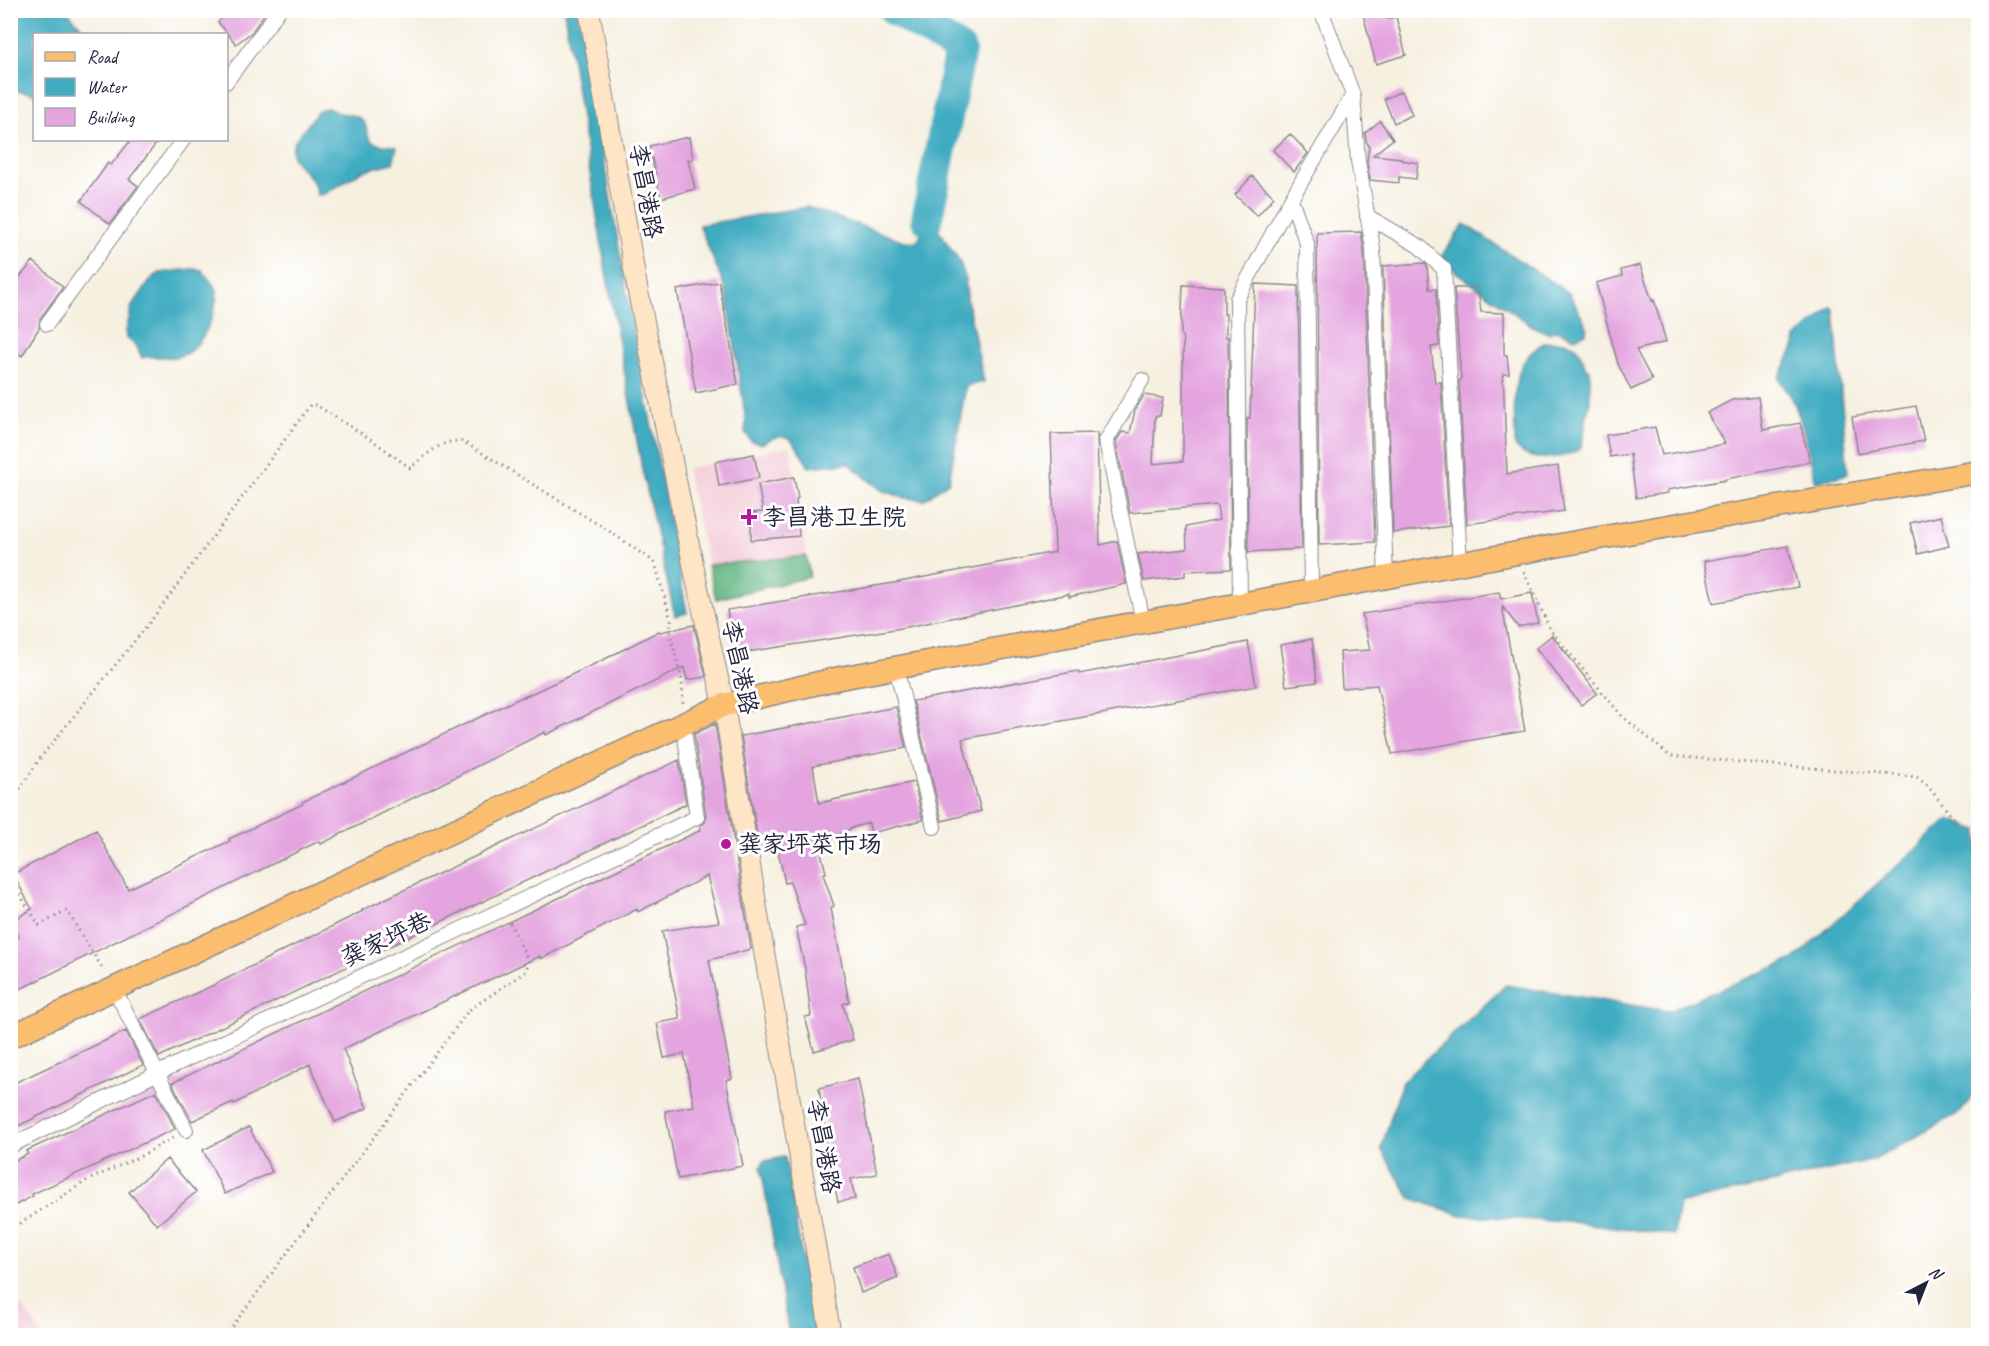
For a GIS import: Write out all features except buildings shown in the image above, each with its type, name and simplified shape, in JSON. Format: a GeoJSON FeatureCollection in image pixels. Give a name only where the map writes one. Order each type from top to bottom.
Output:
{"type":"FeatureCollection","features":[{"type":"Feature","properties":{"kind":"main road"},"geometry":{"type":"LineString","coordinates":[[10,1037],[724,705],[840,678],[1978,472]]}},
{"type":"Feature","properties":{"kind":"street"},"geometry":{"type":"LineString","coordinates":[[228,79],[279,10]]}},
{"type":"Feature","properties":{"kind":"street","name":"李昌港路"},"geometry":{"type":"LineString","coordinates":[[589,10],[637,287],[724,705],[761,935],[831,1335]]}},
{"type":"Feature","properties":{"kind":"street"},"geometry":{"type":"LineString","coordinates":[[1321,10],[1353,95],[1358,161],[1373,248],[1386,578]]}},
{"type":"Feature","properties":{"kind":"street"},"geometry":{"type":"LineString","coordinates":[[1240,604],[1237,298],[1291,199],[1353,95]]}},
{"type":"Feature","properties":{"kind":"street"},"geometry":{"type":"LineString","coordinates":[[47,324],[182,141]]}},
{"type":"Feature","properties":{"kind":"street"},"geometry":{"type":"LineString","coordinates":[[1291,199],[1307,244],[1311,591]]}},
{"type":"Feature","properties":{"kind":"street"},"geometry":{"type":"LineString","coordinates":[[1367,216],[1419,246],[1444,269],[1460,564]]}},
{"type":"Feature","properties":{"kind":"street"},"geometry":{"type":"LineString","coordinates":[[1142,380],[1106,441],[1143,622]]}},
{"type":"Feature","properties":{"kind":"street"},"geometry":{"type":"LineString","coordinates":[[896,668],[934,826]]}},
{"type":"Feature","properties":{"kind":"street","name":"龚家坪巷"},"geometry":{"type":"LineString","coordinates":[[10,1146],[158,1072],[697,817],[683,724]]}},
{"type":"Feature","properties":{"kind":"street"},"geometry":{"type":"LineString","coordinates":[[114,988],[186,1130]]}},
{"type":"Feature","properties":{"kind":"path"},"geometry":{"type":"LineString","coordinates":[[10,804],[41,757],[150,622],[310,404],[316,405],[353,428],[410,468],[446,441],[464,442],[609,531],[653,561],[671,620],[670,634],[682,680],[683,724]]}},
{"type":"Feature","properties":{"kind":"path"},"geometry":{"type":"LineString","coordinates":[[1516,554],[1551,631],[1623,716],[1670,756],[1917,777],[1927,785],[1975,846]]}},
{"type":"Feature","properties":{"kind":"path"},"geometry":{"type":"LineString","coordinates":[[10,879],[39,925],[67,911],[114,988]]}},
{"type":"Feature","properties":{"kind":"path"},"geometry":{"type":"LineString","coordinates":[[225,1335],[469,1010],[525,972],[528,962],[503,909]]}},
{"type":"Feature","properties":{"kind":"path"},"geometry":{"type":"LineString","coordinates":[[10,1230],[86,1182],[143,1155],[186,1130]]}},
{"type":"Feature","properties":{"kind":"shaded area","name":"李昌港卫生院"},"geometry":{"type":"Polygon","coordinates":[[[790,446],[810,577],[716,599],[686,469],[790,446]]]}},
{"type":"Feature","properties":{"kind":"shaded area"},"geometry":{"type":"Polygon","coordinates":[[[11,1299],[24,1309],[42,1335],[11,1335],[11,1299]]]}},
{"type":"Feature","properties":{"kind":"green space"},"geometry":{"type":"Polygon","coordinates":[[[806,556],[810,577],[716,599],[708,565],[806,556]]]}},
{"type":"Feature","properties":{"kind":"water"},"geometry":{"type":"Polygon","coordinates":[[[13,11],[67,11],[87,33],[33,33],[33,93],[11,90],[10,20],[13,11]]]}},
{"type":"Feature","properties":{"kind":"water"},"geometry":{"type":"Polygon","coordinates":[[[564,11],[578,11],[634,333],[687,613],[675,616],[642,468],[606,272],[564,11]]]}},
{"type":"Feature","properties":{"kind":"water"},"geometry":{"type":"Polygon","coordinates":[[[328,108],[359,118],[373,142],[397,147],[393,163],[362,171],[325,194],[317,195],[309,177],[293,157],[292,149],[296,139],[315,114],[328,108]]]}},
{"type":"Feature","properties":{"kind":"water"},"geometry":{"type":"Polygon","coordinates":[[[807,207],[904,241],[916,242],[921,235],[929,212],[936,227],[959,260],[965,277],[968,305],[984,382],[966,386],[949,481],[924,500],[902,497],[881,490],[848,463],[809,467],[791,439],[779,436],[761,444],[751,441],[745,432],[746,421],[726,290],[699,225],[807,207]]]}},
{"type":"Feature","properties":{"kind":"water"},"geometry":{"type":"Polygon","coordinates":[[[1464,224],[1569,293],[1587,326],[1586,333],[1575,338],[1557,330],[1548,333],[1534,327],[1457,273],[1440,258],[1464,224]]]}},
{"type":"Feature","properties":{"kind":"water"},"geometry":{"type":"Polygon","coordinates":[[[202,270],[217,290],[214,310],[206,331],[193,348],[185,354],[175,357],[142,358],[137,347],[127,338],[126,331],[132,306],[153,277],[160,273],[202,270]]]}},
{"type":"Feature","properties":{"kind":"water"},"geometry":{"type":"Polygon","coordinates":[[[1832,307],[1834,309],[1848,474],[1816,482],[1796,408],[1779,378],[1795,346],[1796,338],[1832,307]]]}},
{"type":"Feature","properties":{"kind":"water"},"geometry":{"type":"Polygon","coordinates":[[[1545,342],[1572,344],[1579,351],[1585,366],[1590,370],[1590,400],[1581,448],[1552,458],[1529,456],[1515,446],[1514,408],[1517,379],[1530,354],[1545,342]]]}},
{"type":"Feature","properties":{"kind":"water"},"geometry":{"type":"Polygon","coordinates":[[[1949,819],[1978,830],[1978,1088],[1961,1112],[1876,1159],[1679,1204],[1674,1235],[1583,1223],[1461,1215],[1410,1198],[1381,1149],[1402,1082],[1506,985],[1668,1011],[1794,959],[1949,819]]]}},
{"type":"Feature","properties":{"kind":"water"},"geometry":{"type":"Polygon","coordinates":[[[785,1157],[815,1335],[789,1335],[761,1167],[764,1161],[785,1157]]]}},
{"type":"Feature","properties":{"kind":"waterway"},"geometry":{"type":"LineString","coordinates":[[895,10],[960,50],[927,219]]}},
{"type":"Feature","properties":{"kind":"place","name":"李昌港卫生院"},"geometry":{"type":"Point","coordinates":[749,517]}},
{"type":"Feature","properties":{"kind":"place","name":"龚家坪菜市场"},"geometry":{"type":"Point","coordinates":[726,844]}}]}
